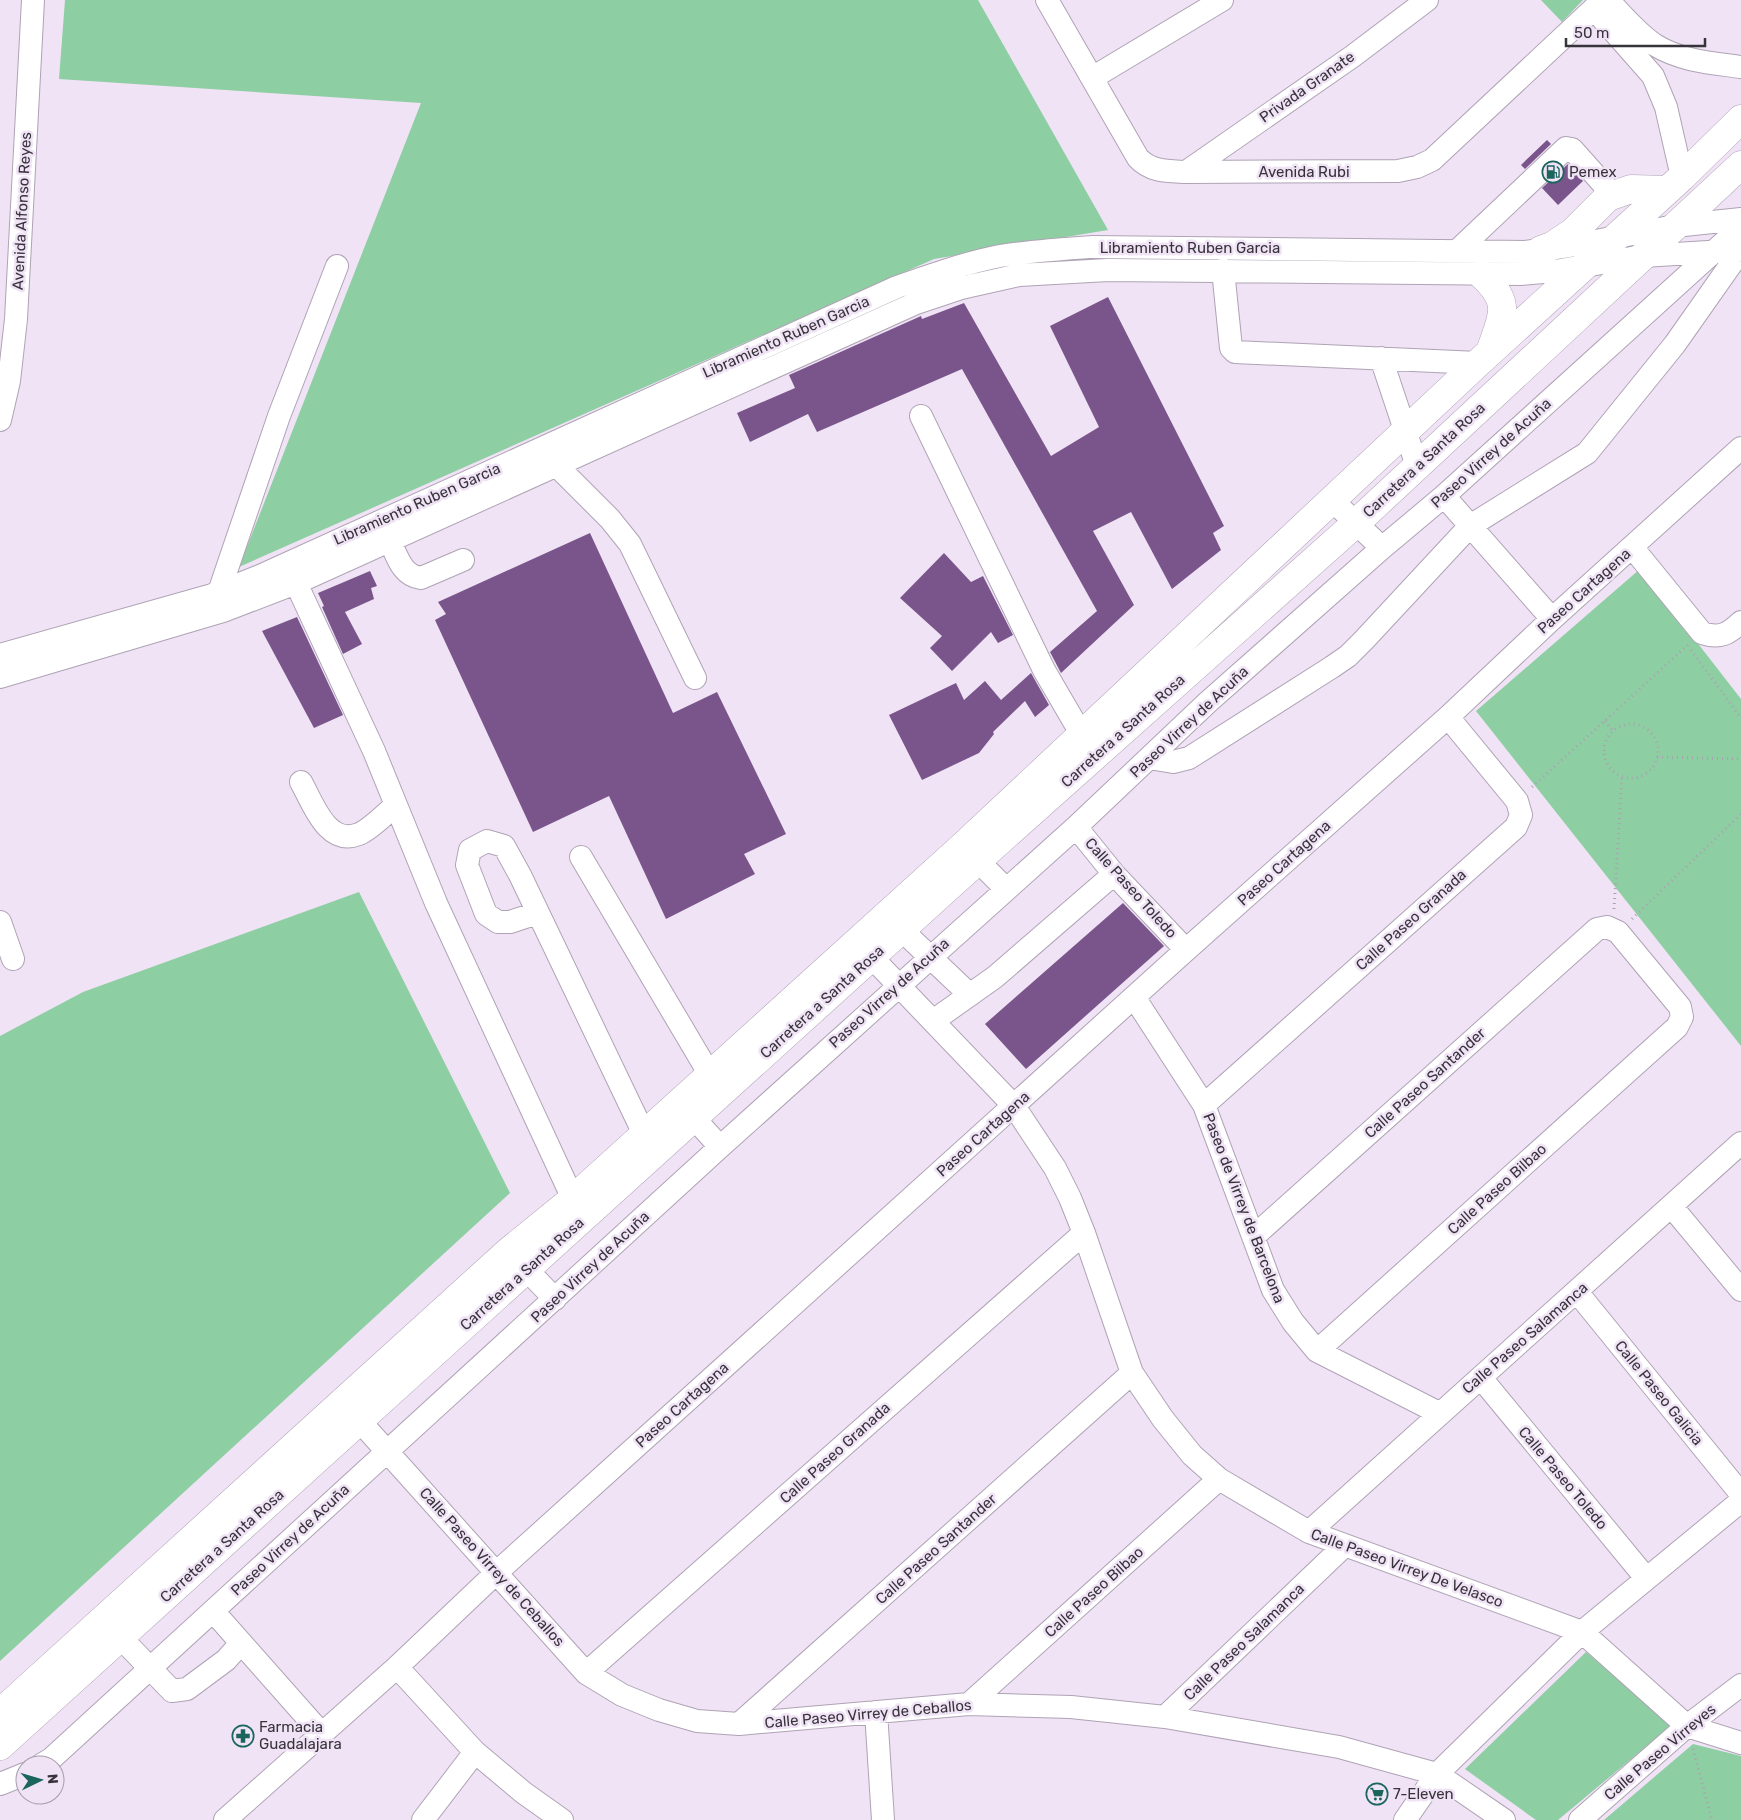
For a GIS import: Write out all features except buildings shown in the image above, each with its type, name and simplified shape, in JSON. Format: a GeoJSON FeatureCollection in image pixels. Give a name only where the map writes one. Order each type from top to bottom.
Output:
{"type":"FeatureCollection","features":[{"type":"Feature","properties":{"kind":"main road","name":"Carretera a Santa Rosa"},"geometry":{"type":"LineString","coordinates":[[1088,746],[1165,657],[1484,358],[1586,267],[1741,118]]}},
{"type":"Feature","properties":{"kind":"main road","name":"Carretera a Santa Rosa"},"geometry":{"type":"LineString","coordinates":[[0,1746],[121,1638],[351,1412],[509,1251],[572,1200],[710,1075],[894,923],[1088,746],[1184,676],[1356,522],[1741,165]]}},
{"type":"Feature","properties":{"kind":"main road"},"geometry":{"type":"LineString","coordinates":[[1540,250],[1562,240],[1599,204],[1613,195],[1631,189],[1674,184]]}},
{"type":"Feature","properties":{"kind":"main road"},"geometry":{"type":"LineString","coordinates":[[1482,275],[1496,289],[1501,298],[1501,319],[1484,358]]}},
{"type":"Feature","properties":{"kind":"main road","name":"Carretera a Santa Rosa"},"geometry":{"type":"LineString","coordinates":[[0,1713],[105,1620],[351,1412],[526,1269],[694,1118],[864,949]]}},
{"type":"Feature","properties":{"kind":"street","name":"Avenida Alfonso Reyes"},"geometry":{"type":"LineString","coordinates":[[0,420],[16,309],[33,0]]}},
{"type":"Feature","properties":{"kind":"street","name":"Avenida Rubi"},"geometry":{"type":"LineString","coordinates":[[1047,0],[1143,163],[1156,170],[1186,172],[1398,171],[1417,167],[1432,160],[1602,3]]}},
{"type":"Feature","properties":{"kind":"street"},"geometry":{"type":"LineString","coordinates":[[1092,78],[1222,0]]}},
{"type":"Feature","properties":{"kind":"street","name":"Privada Granate"},"geometry":{"type":"LineString","coordinates":[[1186,172],[1353,56],[1427,0]]}},
{"type":"Feature","properties":{"kind":"street"},"geometry":{"type":"LineString","coordinates":[[1602,3],[1654,45],[1695,61],[1741,68]]}},
{"type":"Feature","properties":{"kind":"street"},"geometry":{"type":"LineString","coordinates":[[1602,3],[1652,76],[1666,107],[1674,184]]}},
{"type":"Feature","properties":{"kind":"street"},"geometry":{"type":"LineString","coordinates":[[1457,251],[1566,148],[1572,149],[1613,195]]}},
{"type":"Feature","properties":{"kind":"street","name":"Libramiento Ruben Garcia"},"geometry":{"type":"LineString","coordinates":[[0,655],[219,592],[260,576],[897,287],[949,269],[1008,255],[1041,250],[1092,247],[1457,251],[1540,250],[1674,226],[1741,219]]}},
{"type":"Feature","properties":{"kind":"street","name":"Paseo Virrey de Acuña"},"geometry":{"type":"LineString","coordinates":[[55,1755],[929,956],[1076,826],[1208,702],[1382,548],[1444,496],[1741,227]]}},
{"type":"Feature","properties":{"kind":"street"},"geometry":{"type":"LineString","coordinates":[[1149,758],[1173,762],[1189,758],[1348,656],[1470,526],[1577,462],[1587,453],[1675,344],[1741,250]]}},
{"type":"Feature","properties":{"kind":"street","name":"Libramiento Ruben Garcia"},"geometry":{"type":"LineString","coordinates":[[0,677],[223,611],[296,583],[916,303],[992,280],[1044,273],[1108,270],[1223,270],[1482,275],[1555,271],[1643,256],[1741,250]]}},
{"type":"Feature","properties":{"kind":"street"},"geometry":{"type":"LineString","coordinates":[[219,592],[279,416],[336,266]]}},
{"type":"Feature","properties":{"kind":"street"},"geometry":{"type":"LineString","coordinates":[[1223,270],[1233,351],[1381,358],[1484,358]]}},
{"type":"Feature","properties":{"kind":"street"},"geometry":{"type":"LineString","coordinates":[[1381,358],[1404,434],[1416,466]]}},
{"type":"Feature","properties":{"kind":"street"},"geometry":{"type":"LineString","coordinates":[[921,416],[1044,670],[1088,746]]}},
{"type":"Feature","properties":{"kind":"street","name":"Paseo Cartagena"},"geometry":{"type":"LineString","coordinates":[[225,1820],[397,1667],[496,1573],[1186,950],[1448,717],[1552,619],[1741,448]]}},
{"type":"Feature","properties":{"kind":"street"},"geometry":{"type":"LineString","coordinates":[[557,466],[610,519],[630,544],[695,678]]}},
{"type":"Feature","properties":{"kind":"street"},"geometry":{"type":"LineString","coordinates":[[1444,496],[1552,619]]}},
{"type":"Feature","properties":{"kind":"street"},"geometry":{"type":"LineString","coordinates":[[1332,500],[1382,548]]}},
{"type":"Feature","properties":{"kind":"street"},"geometry":{"type":"LineString","coordinates":[[390,541],[407,573],[414,577],[421,578],[463,560]]}},
{"type":"Feature","properties":{"kind":"street"},"geometry":{"type":"LineString","coordinates":[[1632,547],[1695,640],[1718,636],[1734,628]]}},
{"type":"Feature","properties":{"kind":"street"},"geometry":{"type":"LineString","coordinates":[[296,583],[374,751],[436,903],[572,1200]]}},
{"type":"Feature","properties":{"kind":"street"},"geometry":{"type":"LineString","coordinates":[[1165,657],[1208,702]]}},
{"type":"Feature","properties":{"kind":"street"},"geometry":{"type":"LineString","coordinates":[[1448,717],[1517,801]]}},
{"type":"Feature","properties":{"kind":"street"},"geometry":{"type":"LineString","coordinates":[[301,782],[327,829],[344,836],[359,834],[396,805]]}},
{"type":"Feature","properties":{"kind":"street","name":"Calle Paseo Granada"},"geometry":{"type":"LineString","coordinates":[[1204,1105],[1516,827],[1521,815],[1517,801]]}},
{"type":"Feature","properties":{"kind":"street","name":"Calle Paseo Toledo"},"geometry":{"type":"LineString","coordinates":[[1076,826],[1114,874],[1186,950]]}},
{"type":"Feature","properties":{"kind":"street"},"geometry":{"type":"LineString","coordinates":[[970,854],[1005,888]]}},
{"type":"Feature","properties":{"kind":"street"},"geometry":{"type":"LineString","coordinates":[[581,857],[710,1075]]}},
{"type":"Feature","properties":{"kind":"street"},"geometry":{"type":"LineString","coordinates":[[933,1021],[995,977],[1114,874]]}},
{"type":"Feature","properties":{"kind":"street"},"geometry":{"type":"LineString","coordinates":[[537,913],[550,936],[644,1134]]}},
{"type":"Feature","properties":{"kind":"street"},"geometry":{"type":"LineString","coordinates":[[0,922],[12,959]]}},
{"type":"Feature","properties":{"kind":"street"},"geometry":{"type":"LineString","coordinates":[[894,923],[970,995]]}},
{"type":"Feature","properties":{"kind":"street","name":"Calle Paseo Bilbao"},"geometry":{"type":"LineString","coordinates":[[1317,1351],[1677,1027],[1682,1017],[1680,1007],[1609,930]]}},
{"type":"Feature","properties":{"kind":"street","name":"Calle Paseo Santander"},"geometry":{"type":"LineString","coordinates":[[1253,1237],[1609,930]]}},
{"type":"Feature","properties":{"kind":"street","name":"Calle Paseo Virrey De Velasco"},"geometry":{"type":"LineString","coordinates":[[864,949],[1014,1106],[1055,1168],[1084,1233],[1132,1373],[1163,1419],[1192,1455],[1219,1479],[1308,1532],[1582,1632],[1687,1726]]}},
{"type":"Feature","properties":{"kind":"street","name":"Paseo de Virrey de Barcelona"},"geometry":{"type":"LineString","coordinates":[[1134,997],[1204,1105],[1273,1290],[1293,1322],[1317,1351],[1439,1414]]}},
{"type":"Feature","properties":{"kind":"street"},"geometry":{"type":"LineString","coordinates":[[694,1118],[720,1147]]}},
{"type":"Feature","properties":{"kind":"street","name":"Calle Paseo Salamanca"},"geometry":{"type":"LineString","coordinates":[[1308,1532],[1741,1144]]}},
{"type":"Feature","properties":{"kind":"street"},"geometry":{"type":"LineString","coordinates":[[1672,1207],[1741,1290]]}},
{"type":"Feature","properties":{"kind":"street","name":"Calle Paseo Granada"},"geometry":{"type":"LineString","coordinates":[[586,1673],[1084,1233]]}},
{"type":"Feature","properties":{"kind":"street"},"geometry":{"type":"LineString","coordinates":[[526,1269],[555,1299]]}},
{"type":"Feature","properties":{"kind":"street","name":"Calle Paseo Galicia"},"geometry":{"type":"LineString","coordinates":[[1577,1292],[1741,1494]]}},
{"type":"Feature","properties":{"kind":"street","name":"Calle Paseo Santander"},"geometry":{"type":"LineString","coordinates":[[740,1724],[1132,1373]]}},
{"type":"Feature","properties":{"kind":"street","name":"Calle Paseo Toledo"},"geometry":{"type":"LineString","coordinates":[[1481,1378],[1646,1578]]}},
{"type":"Feature","properties":{"kind":"street","name":"Calle Paseo Virrey de Ceballos"},"geometry":{"type":"LineString","coordinates":[[351,1412],[586,1673],[622,1694],[659,1710],[697,1721],[740,1724],[970,1704],[1071,1707],[1165,1717],[1339,1748],[1437,1774],[1504,1820]]}},
{"type":"Feature","properties":{"kind":"street","name":"Calle Paseo Bilbao"},"geometry":{"type":"LineString","coordinates":[[970,1704],[1219,1479]]}},
{"type":"Feature","properties":{"kind":"street"},"geometry":{"type":"LineString","coordinates":[[1405,1820],[1437,1774],[1582,1632],[1741,1501]]}},
{"type":"Feature","properties":{"kind":"street","name":"Calle Paseo Salamanca"},"geometry":{"type":"LineString","coordinates":[[1165,1717],[1344,1546]]}},
{"type":"Feature","properties":{"kind":"street"},"geometry":{"type":"LineString","coordinates":[[213,1611],[321,1733]]}},
{"type":"Feature","properties":{"kind":"street"},"geometry":{"type":"LineString","coordinates":[[121,1638],[172,1691],[188,1689],[226,1660],[241,1643]]}},
{"type":"Feature","properties":{"kind":"street"},"geometry":{"type":"LineString","coordinates":[[397,1667],[476,1752],[524,1793],[562,1820]]}},
{"type":"Feature","properties":{"kind":"street","name":"Calle Paseo Virreyes"},"geometry":{"type":"LineString","coordinates":[[1580,1820],[1687,1726],[1741,1685]]}},
{"type":"Feature","properties":{"kind":"street"},"geometry":{"type":"LineString","coordinates":[[876,1712],[883,1820]]}},
{"type":"Feature","properties":{"kind":"street"},"geometry":{"type":"LineString","coordinates":[[1687,1726],[1741,1743]]}},
{"type":"Feature","properties":{"kind":"street"},"geometry":{"type":"LineString","coordinates":[[423,1820],[476,1752]]}},
{"type":"Feature","properties":{"kind":"street"},"geometry":{"type":"LineString","coordinates":[[0,1784],[15,1778]]}},
{"type":"Feature","properties":{"kind":"path"},"geometry":{"type":"LineString","coordinates":[[1517,801],[1695,640],[1741,718]]}},
{"type":"Feature","properties":{"kind":"path"},"geometry":{"type":"LineString","coordinates":[[1605,721],[1613,731]]}},
{"type":"Feature","properties":{"kind":"path"},"geometry":{"type":"LineString","coordinates":[[1633,724],[1644,728],[1652,735],[1657,746],[1657,757],[1652,767],[1644,774],[1634,778],[1622,777],[1613,772],[1606,762],[1604,751],[1606,740],[1613,731],[1622,726],[1633,724]]}},
{"type":"Feature","properties":{"kind":"path"},"geometry":{"type":"LineString","coordinates":[[1657,757],[1741,758]]}},
{"type":"Feature","properties":{"kind":"path"},"geometry":{"type":"LineString","coordinates":[[1609,930],[1622,777]]}},
{"type":"Feature","properties":{"kind":"path"},"geometry":{"type":"LineString","coordinates":[[1609,930],[1741,814]]}},
{"type":"Feature","properties":{"kind":"path"},"geometry":{"type":"LineString","coordinates":[[1687,1726],[1712,1820]]}},
{"type":"Feature","properties":{"kind":"path"},"geometry":{"type":"LineString","coordinates":[[1686,1753],[1700,1752]]}},
{"type":"Feature","properties":{"kind":"green space"},"geometry":{"type":"Polygon","coordinates":[[[65,0],[978,0],[1108,230],[934,259],[239,567],[421,103],[59,79],[65,0]]]}},
{"type":"Feature","properties":{"kind":"green space"},"geometry":{"type":"Polygon","coordinates":[[[1541,0],[1583,0],[1562,22],[1541,0]]]}},
{"type":"Feature","properties":{"kind":"green space"},"geometry":{"type":"Polygon","coordinates":[[[1640,569],[1741,699],[1741,1046],[1476,711],[1640,569]]]}},
{"type":"Feature","properties":{"kind":"green space"},"geometry":{"type":"Polygon","coordinates":[[[359,892],[510,1193],[0,1661],[0,1036],[83,992],[359,892]]]}},
{"type":"Feature","properties":{"kind":"green space"},"geometry":{"type":"Polygon","coordinates":[[[1586,1652],[1672,1725],[1558,1820],[1536,1820],[1465,1769],[1586,1652]]]}},
{"type":"Feature","properties":{"kind":"green space"},"geometry":{"type":"Polygon","coordinates":[[[1693,1744],[1741,1756],[1741,1820],[1604,1820],[1693,1744]]]}},
{"type":"Feature","properties":{"kind":"place","name":"Pemex"},"geometry":{"type":"Point","coordinates":[1553,172]}},
{"type":"Feature","properties":{"kind":"place","name":"Farmacia Guadalajara"},"geometry":{"type":"Point","coordinates":[243,1736]}},
{"type":"Feature","properties":{"kind":"place","name":"7-Eleven"},"geometry":{"type":"Point","coordinates":[1377,1794]}}]}
